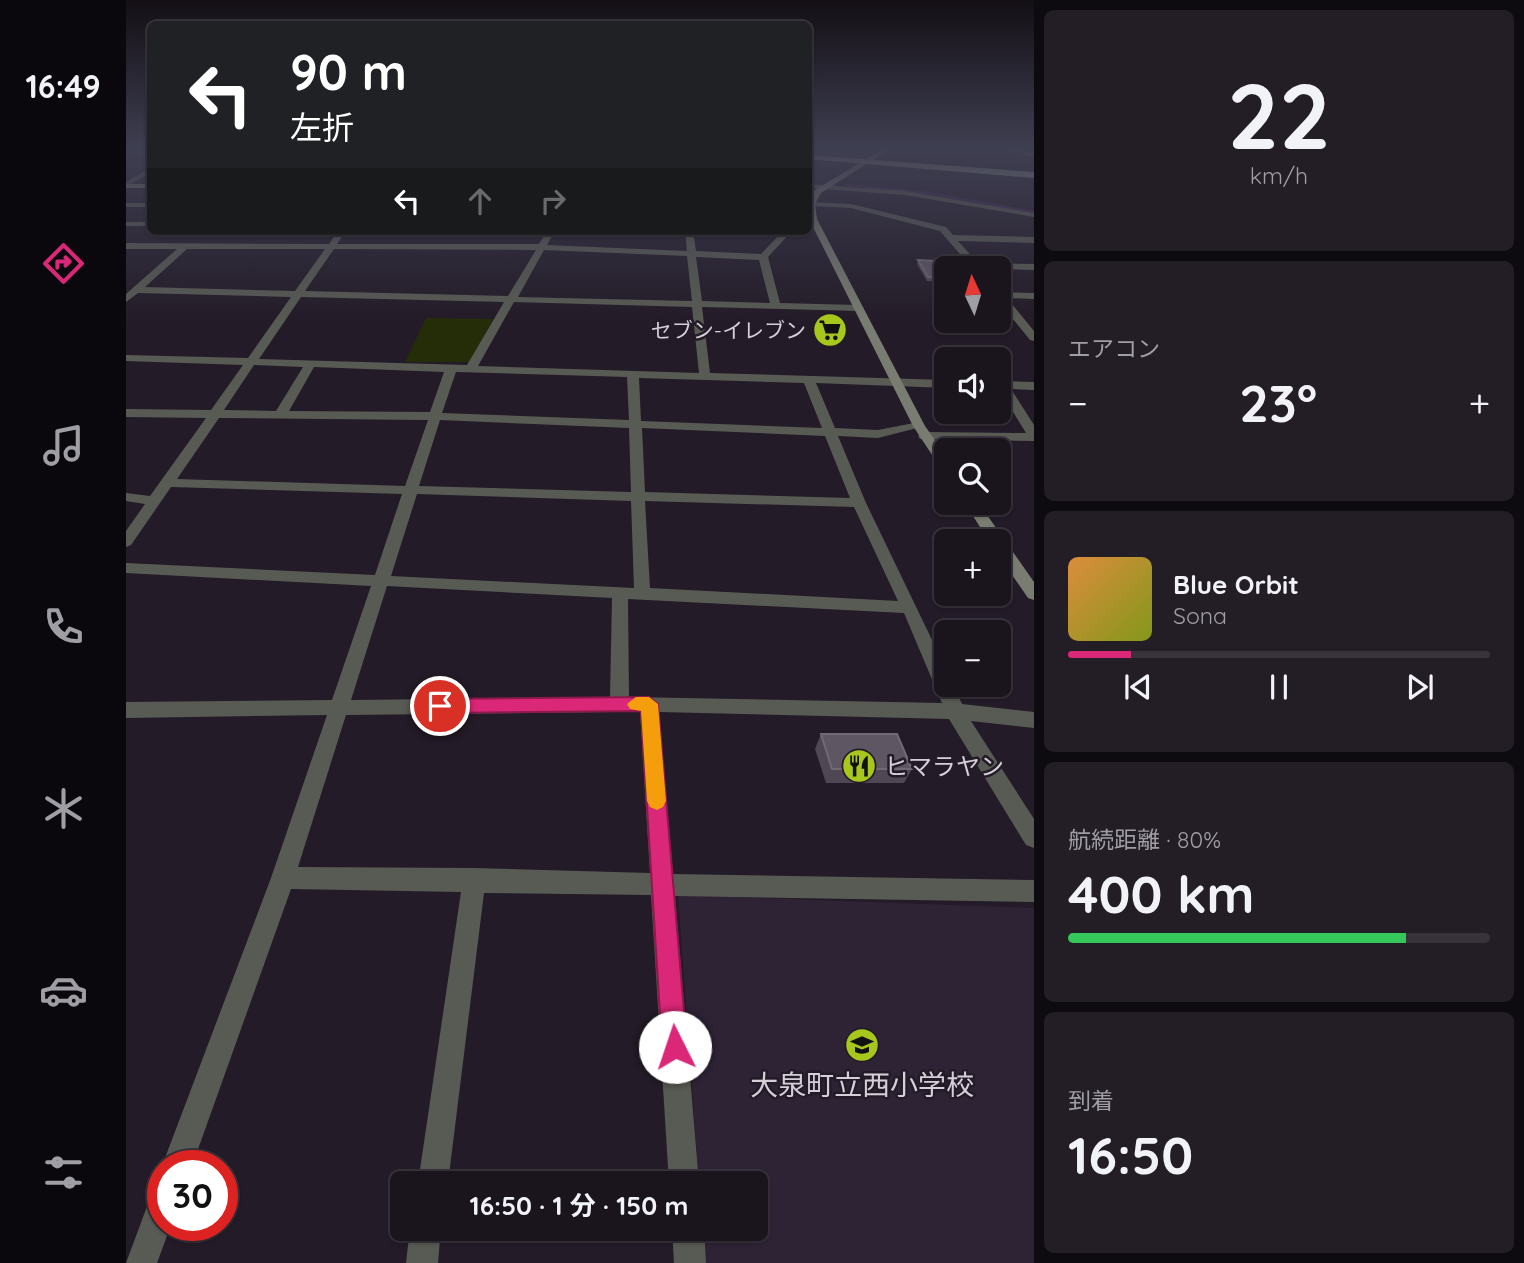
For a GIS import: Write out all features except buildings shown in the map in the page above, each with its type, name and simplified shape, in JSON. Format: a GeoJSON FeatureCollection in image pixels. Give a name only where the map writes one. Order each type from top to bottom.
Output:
{"type":"FeatureCollection","features":[{"type":"Feature","properties":{"kind":"street"},"geometry":{"type":"LineString","coordinates":[[845,206],[943,229],[967,256]]}},
{"type":"Feature","properties":{"kind":"street"},"geometry":{"type":"LineString","coordinates":[[919,208],[923,206]]}},
{"type":"Feature","properties":{"kind":"street"},"geometry":{"type":"LineString","coordinates":[[996,206],[1032,211]]}},
{"type":"Feature","properties":{"kind":"street"},"geometry":{"type":"LineString","coordinates":[[1006,206],[1032,211]]}},
{"type":"Feature","properties":{"kind":"street"},"geometry":{"type":"LineString","coordinates":[[953,238],[1034,240],[1032,211]]}},
{"type":"Feature","properties":{"kind":"street"},"geometry":{"type":"LineString","coordinates":[[900,218],[909,213]]}},
{"type":"Feature","properties":{"kind":"street"},"geometry":{"type":"LineString","coordinates":[[812,221],[922,431],[934,448]]}},
{"type":"Feature","properties":{"kind":"street"},"geometry":{"type":"LineString","coordinates":[[126,224],[147,224]]}},
{"type":"Feature","properties":{"kind":"street"},"geometry":{"type":"LineString","coordinates":[[126,542],[219,413],[340,235]]}},
{"type":"Feature","properties":{"kind":"street"},"geometry":{"type":"LineString","coordinates":[[471,368],[549,235]]}},
{"type":"Feature","properties":{"kind":"street"},"geometry":{"type":"LineString","coordinates":[[690,235],[705,376]]}},
{"type":"Feature","properties":{"kind":"street"},"geometry":{"type":"LineString","coordinates":[[126,246],[185,247],[267,243],[332,247],[441,242],[763,257],[784,235]]}},
{"type":"Feature","properties":{"kind":"street"},"geometry":{"type":"LineString","coordinates":[[126,299],[185,247]]}},
{"type":"Feature","properties":{"kind":"street"},"geometry":{"type":"LineString","coordinates":[[763,257],[776,306]]}},
{"type":"Feature","properties":{"kind":"street"},"geometry":{"type":"LineString","coordinates":[[1012,267],[1034,267]]}},
{"type":"Feature","properties":{"kind":"street"},"geometry":{"type":"LineString","coordinates":[[137,290],[859,308]]}},
{"type":"Feature","properties":{"kind":"street"},"geometry":{"type":"LineString","coordinates":[[1012,295],[1034,296]]}},
{"type":"Feature","properties":{"kind":"street"},"geometry":{"type":"LineString","coordinates":[[1012,311],[1034,338]]}},
{"type":"Feature","properties":{"kind":"street"},"geometry":{"type":"LineString","coordinates":[[126,358],[934,383]]}},
{"type":"Feature","properties":{"kind":"street"},"geometry":{"type":"LineString","coordinates":[[281,413],[311,363]]}},
{"type":"Feature","properties":{"kind":"street"},"geometry":{"type":"LineString","coordinates":[[183,1150],[283,878],[450,368]]}},
{"type":"Feature","properties":{"kind":"street"},"geometry":{"type":"LineString","coordinates":[[633,374],[642,593]]}},
{"type":"Feature","properties":{"kind":"street"},"geometry":{"type":"LineString","coordinates":[[809,380],[859,503],[910,607],[955,712],[1034,838]]}},
{"type":"Feature","properties":{"kind":"street"},"geometry":{"type":"LineString","coordinates":[[1011,385],[1034,386]]}},
{"type":"Feature","properties":{"kind":"street"},"geometry":{"type":"LineString","coordinates":[[1011,400],[1034,436]]}},
{"type":"Feature","properties":{"kind":"street"},"geometry":{"type":"LineString","coordinates":[[126,413],[281,413],[878,434],[922,431],[1034,436]]}},
{"type":"Feature","properties":{"kind":"street"},"geometry":{"type":"LineString","coordinates":[[167,483],[859,503]]}},
{"type":"Feature","properties":{"kind":"street"},"geometry":{"type":"LineString","coordinates":[[126,497],[154,501]]}},
{"type":"Feature","properties":{"kind":"street"},"geometry":{"type":"LineString","coordinates":[[1011,561],[1034,594]]}},
{"type":"Feature","properties":{"kind":"street"},"geometry":{"type":"LineString","coordinates":[[126,568],[381,583],[910,607]]}},
{"type":"Feature","properties":{"kind":"street"},"geometry":{"type":"LineString","coordinates":[[619,704],[620,592]]}},
{"type":"Feature","properties":{"kind":"street"},"geometry":{"type":"LineString","coordinates":[[126,710],[649,704],[955,712],[1034,720]]}},
{"type":"Feature","properties":{"kind":"street"},"geometry":{"type":"LineString","coordinates":[[649,704],[683,1171]]}},
{"type":"Feature","properties":{"kind":"street"},"geometry":{"type":"LineString","coordinates":[[283,878],[474,879],[1034,891]]}},
{"type":"Feature","properties":{"kind":"street"},"geometry":{"type":"LineString","coordinates":[[435,1171],[474,879]]}},
{"type":"Feature","properties":{"kind":"street"},"geometry":{"type":"LineString","coordinates":[[141,1263],[149,1241]]}},
{"type":"Feature","properties":{"kind":"street"},"geometry":{"type":"LineString","coordinates":[[422,1263],[425,1241]]}},
{"type":"Feature","properties":{"kind":"street"},"geometry":{"type":"LineString","coordinates":[[689,1241],[690,1263]]}},
{"type":"Feature","properties":{"kind":"shaded area","name":"大泉町立西小学校"},"geometry":{"type":"Polygon","coordinates":[[[678,895],[1034,908],[1034,1263],[705,1263],[704,1241],[768,1241],[768,1171],[698,1171],[678,895]]]}},
{"type":"Feature","properties":{"kind":"green space"},"geometry":{"type":"Polygon","coordinates":[[[426,318],[493,319],[470,362],[405,362],[426,318]]]}},
{"type":"Feature","properties":{"kind":"waterway"},"geometry":{"type":"LineString","coordinates":[[1000,206],[1034,212]]}},
{"type":"Feature","properties":{"kind":"slow traffic"},"geometry":{"type":"LineString","coordinates":[[636,704],[649,704],[657,801]]}},
{"type":"Feature","properties":{"kind":"place","name":"セブン-イレブン"},"geometry":{"type":"Point","coordinates":[830,330]}},
{"type":"Feature","properties":{"kind":"place","name":"ヒマラヤン"},"geometry":{"type":"Point","coordinates":[859,766]}},
{"type":"Feature","properties":{"kind":"place","name":"大泉町立西小学校"},"geometry":{"type":"Point","coordinates":[862,1045]}},
{"type":"Feature","properties":{"kind":"route"},"geometry":{"type":"LineString","coordinates":[[440,706],[649,704],[675,1047]]}}]}
